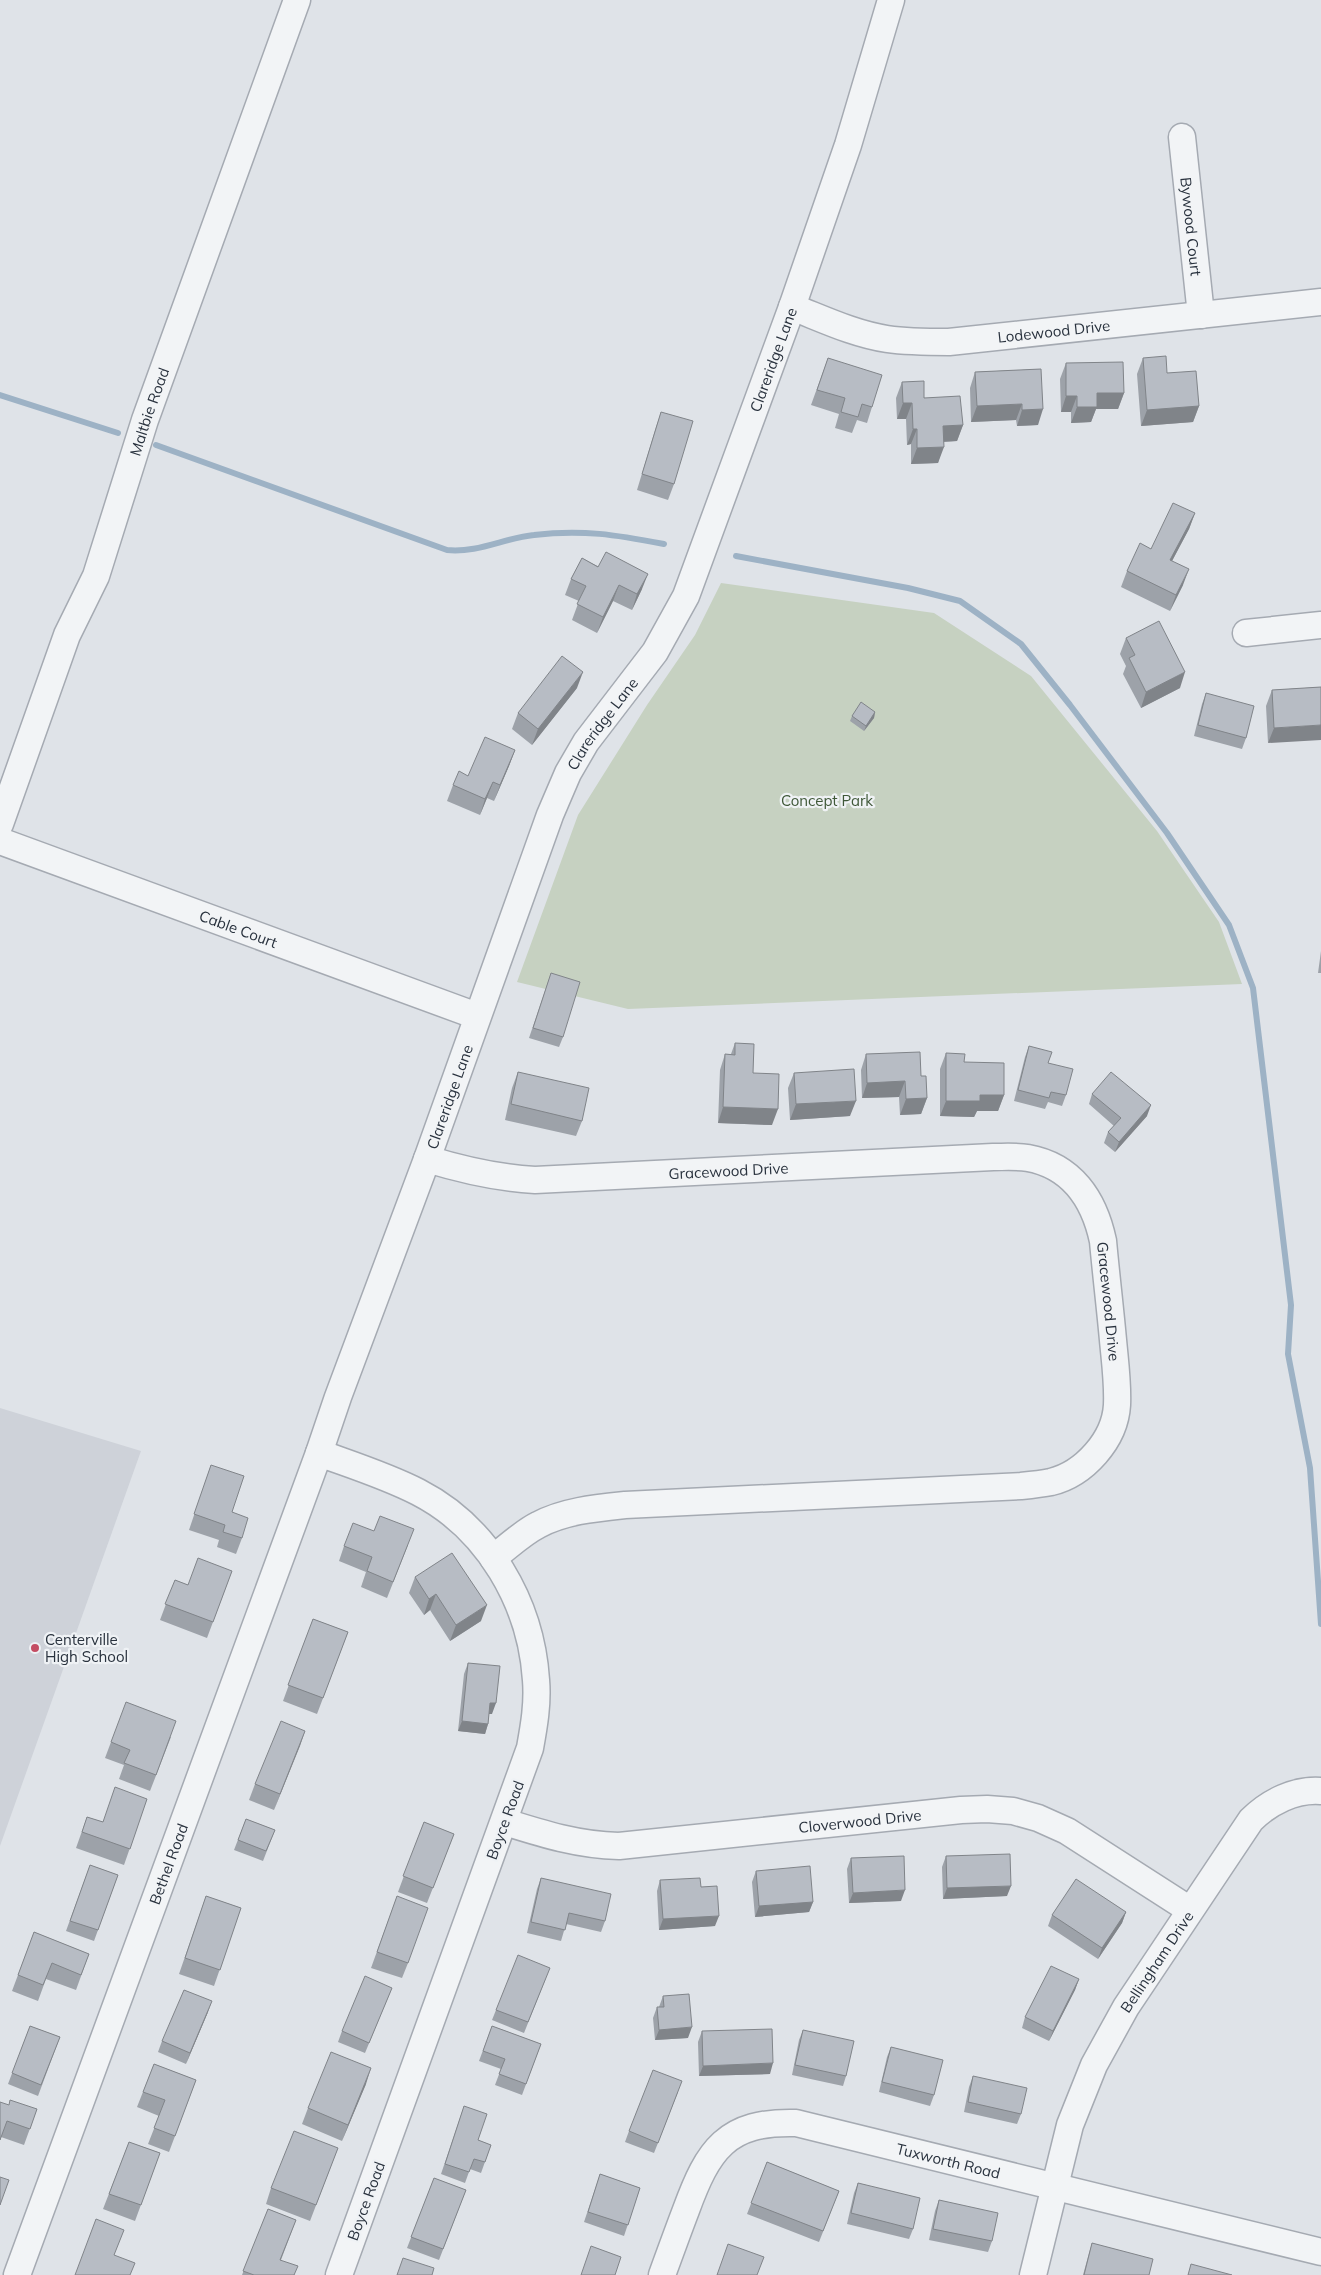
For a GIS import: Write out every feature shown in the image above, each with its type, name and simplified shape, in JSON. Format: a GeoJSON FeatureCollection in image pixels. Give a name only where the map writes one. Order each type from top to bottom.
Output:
{"type":"FeatureCollection","features":[{"type":"Feature","properties":{"kind":"street","name":"Maltbie Road"},"geometry":{"type":"LineString","coordinates":[[0,824],[66,636],[96,576],[145,420],[297,0]]}},
{"type":"Feature","properties":{"kind":"street","name":"Clareridge Lane"},"geometry":{"type":"LineString","coordinates":[[319,1453],[550,815],[568,773],[586,742],[655,652],[686,596],[792,307],[848,145],[891,0]]}},
{"type":"Feature","properties":{"kind":"street","name":"Bywood Court"},"geometry":{"type":"LineString","coordinates":[[1182,137],[1201,315]]}},
{"type":"Feature","properties":{"kind":"street","name":"Lodewood Drive"},"geometry":{"type":"LineString","coordinates":[[792,307],[855,331],[886,339],[950,342],[1321,302]]}},
{"type":"Feature","properties":{"kind":"street"},"geometry":{"type":"LineString","coordinates":[[1246,633],[1321,625]]}},
{"type":"Feature","properties":{"kind":"street","name":"Cable Court"},"geometry":{"type":"LineString","coordinates":[[0,840],[477,1016]]}},
{"type":"Feature","properties":{"kind":"street","name":"Gracewood Drive"},"geometry":{"type":"LineString","coordinates":[[427,1158],[470,1172],[505,1178],[535,1180],[993,1157],[1026,1157],[1042,1161],[1061,1171],[1075,1182],[1087,1196],[1098,1219],[1103,1241],[1117,1382],[1117,1407],[1113,1425],[1105,1442],[1088,1462],[1075,1472],[1052,1482],[1021,1486],[625,1505],[588,1509],[558,1517],[537,1526],[494,1558]]}},
{"type":"Feature","properties":{"kind":"street","name":"Boyce Road"},"geometry":{"type":"LineString","coordinates":[[319,1453],[380,1475],[419,1492],[443,1508],[482,1542],[494,1558],[512,1591],[525,1622],[533,1651],[536,1681],[535,1718],[530,1748],[505,1822],[339,2275]]}},
{"type":"Feature","properties":{"kind":"street","name":"Bethel Road"},"geometry":{"type":"LineString","coordinates":[[17,2275],[319,1453]]}},
{"type":"Feature","properties":{"kind":"street","name":"Bellingham Drive"},"geometry":{"type":"LineString","coordinates":[[1033,2275],[1070,2125],[1094,2065],[1126,2008],[1251,1820],[1263,1809],[1296,1793],[1321,1791]]}},
{"type":"Feature","properties":{"kind":"street","name":"Cloverwood Drive"},"geometry":{"type":"LineString","coordinates":[[505,1822],[561,1840],[591,1845],[619,1846],[961,1810],[988,1809],[1013,1812],[1038,1818],[1067,1831],[1190,1910]]}},
{"type":"Feature","properties":{"kind":"street","name":"Tuxworth Road"},"geometry":{"type":"LineString","coordinates":[[662,2275],[706,2160],[730,2137],[754,2126],[778,2122],[796,2123],[1321,2252]]}},
{"type":"Feature","properties":{"kind":"shaded area","name":"Centerville High School"},"geometry":{"type":"Polygon","coordinates":[[[0,1408],[141,1451],[0,1846],[0,1408]]]}},
{"type":"Feature","properties":{"kind":"green space","name":"Concept Park"},"geometry":{"type":"Polygon","coordinates":[[[721,583],[934,613],[1031,676],[1157,831],[1219,922],[1242,984],[628,1009],[517,982],[578,815],[647,705],[695,635],[721,583]]]}},
{"type":"Feature","properties":{"kind":"building"},"geometry":{"type":"Polygon","coordinates":[[[1166,356],[1167,373],[1196,371],[1199,406],[1147,410],[1143,358],[1166,356]]]}},
{"type":"Feature","properties":{"kind":"building"},"geometry":{"type":"Polygon","coordinates":[[[828,358],[882,375],[872,407],[862,404],[858,417],[841,412],[845,398],[817,390],[828,358]]]}},
{"type":"Feature","properties":{"kind":"building"},"geometry":{"type":"Polygon","coordinates":[[[1123,362],[1124,393],[1097,393],[1097,407],[1077,407],[1077,396],[1066,396],[1066,363],[1123,362]]]}},
{"type":"Feature","properties":{"kind":"building"},"geometry":{"type":"Polygon","coordinates":[[[1041,369],[1043,409],[1022,410],[1022,404],[977,406],[975,372],[1041,369]]]}},
{"type":"Feature","properties":{"kind":"building"},"geometry":{"type":"Polygon","coordinates":[[[924,381],[924,398],[960,396],[963,425],[943,426],[944,447],[917,448],[917,429],[913,429],[912,403],[903,403],[902,382],[924,381]]]}},
{"type":"Feature","properties":{"kind":"building"},"geometry":{"type":"Polygon","coordinates":[[[661,412],[693,421],[674,484],[642,474],[661,412]]]}},
{"type":"Feature","properties":{"kind":"building"},"geometry":{"type":"Polygon","coordinates":[[[1173,503],[1195,513],[1170,560],[1189,569],[1176,595],[1127,571],[1140,543],[1151,549],[1173,503]]]}},
{"type":"Feature","properties":{"kind":"building"},"geometry":{"type":"Polygon","coordinates":[[[606,552],[648,574],[637,594],[619,585],[603,617],[577,604],[586,586],[571,579],[582,558],[598,567],[606,552]]]}},
{"type":"Feature","properties":{"kind":"building"},"geometry":{"type":"Polygon","coordinates":[[[1159,621],[1185,672],[1146,692],[1129,658],[1135,655],[1126,638],[1159,621]]]}},
{"type":"Feature","properties":{"kind":"building"},"geometry":{"type":"Polygon","coordinates":[[[562,656],[583,672],[538,729],[518,713],[562,656]]]}},
{"type":"Feature","properties":{"kind":"building"},"geometry":{"type":"Polygon","coordinates":[[[1321,687],[1321,725],[1274,728],[1272,690],[1321,687]]]}},
{"type":"Feature","properties":{"kind":"building"},"geometry":{"type":"Polygon","coordinates":[[[1206,693],[1254,706],[1246,738],[1198,725],[1206,693]]]}},
{"type":"Feature","properties":{"kind":"building"},"geometry":{"type":"Polygon","coordinates":[[[861,702],[875,712],[866,726],[852,716],[861,702]]]}},
{"type":"Feature","properties":{"kind":"building"},"geometry":{"type":"Polygon","coordinates":[[[485,737],[515,750],[500,785],[493,782],[485,799],[453,785],[459,771],[468,776],[485,737]]]}},
{"type":"Feature","properties":{"kind":"building"},"geometry":{"type":"Polygon","coordinates":[[[551,973],[580,982],[563,1037],[533,1028],[551,973]]]}},
{"type":"Feature","properties":{"kind":"building"},"geometry":{"type":"Polygon","coordinates":[[[735,1043],[754,1044],[753,1073],[779,1074],[778,1109],[723,1107],[725,1054],[735,1055],[735,1043]]]}},
{"type":"Feature","properties":{"kind":"building"},"geometry":{"type":"Polygon","coordinates":[[[1029,1046],[1052,1052],[1048,1063],[1073,1069],[1066,1095],[1051,1092],[1049,1098],[1018,1090],[1029,1046]]]}},
{"type":"Feature","properties":{"kind":"building"},"geometry":{"type":"Polygon","coordinates":[[[920,1052],[921,1076],[926,1076],[927,1098],[906,1099],[905,1081],[867,1083],[866,1054],[920,1052]]]}},
{"type":"Feature","properties":{"kind":"building"},"geometry":{"type":"Polygon","coordinates":[[[946,1053],[965,1054],[964,1062],[1004,1063],[1004,1095],[980,1095],[980,1101],[946,1101],[946,1053]]]}},
{"type":"Feature","properties":{"kind":"building"},"geometry":{"type":"Polygon","coordinates":[[[854,1069],[856,1101],[796,1104],[794,1073],[854,1069]]]}},
{"type":"Feature","properties":{"kind":"building"},"geometry":{"type":"Polygon","coordinates":[[[518,1072],[589,1088],[582,1121],[511,1104],[518,1072]]]}},
{"type":"Feature","properties":{"kind":"building"},"geometry":{"type":"Polygon","coordinates":[[[1111,1072],[1151,1105],[1119,1142],[1108,1132],[1121,1118],[1092,1094],[1111,1072]]]}},
{"type":"Feature","properties":{"kind":"building"},"geometry":{"type":"Polygon","coordinates":[[[211,1465],[244,1476],[232,1512],[248,1518],[242,1538],[223,1532],[225,1525],[194,1514],[211,1465]]]}},
{"type":"Feature","properties":{"kind":"building"},"geometry":{"type":"Polygon","coordinates":[[[380,1516],[414,1529],[393,1582],[367,1571],[372,1557],[344,1546],[353,1523],[374,1531],[380,1516]]]}},
{"type":"Feature","properties":{"kind":"building"},"geometry":{"type":"Polygon","coordinates":[[[452,1553],[487,1605],[456,1625],[436,1594],[429,1599],[415,1577],[452,1553]]]}},
{"type":"Feature","properties":{"kind":"building"},"geometry":{"type":"Polygon","coordinates":[[[198,1558],[232,1571],[213,1622],[165,1604],[175,1580],[188,1585],[198,1558]]]}},
{"type":"Feature","properties":{"kind":"building"},"geometry":{"type":"Polygon","coordinates":[[[313,1619],[348,1632],[323,1698],[288,1685],[313,1619]]]}},
{"type":"Feature","properties":{"kind":"building"},"geometry":{"type":"Polygon","coordinates":[[[468,1663],[500,1666],[496,1703],[490,1703],[488,1724],[462,1721],[468,1663]]]}},
{"type":"Feature","properties":{"kind":"building"},"geometry":{"type":"Polygon","coordinates":[[[126,1702],[176,1721],[156,1775],[124,1763],[130,1750],[111,1742],[126,1702]]]}},
{"type":"Feature","properties":{"kind":"building"},"geometry":{"type":"Polygon","coordinates":[[[281,1721],[305,1731],[280,1794],[255,1784],[281,1721]]]}},
{"type":"Feature","properties":{"kind":"building"},"geometry":{"type":"Polygon","coordinates":[[[115,1787],[147,1799],[130,1849],[82,1832],[87,1817],[103,1822],[115,1787]]]}},
{"type":"Feature","properties":{"kind":"building"},"geometry":{"type":"Polygon","coordinates":[[[246,1819],[275,1830],[266,1851],[238,1840],[246,1819]]]}},
{"type":"Feature","properties":{"kind":"building"},"geometry":{"type":"Polygon","coordinates":[[[424,1822],[454,1834],[433,1888],[403,1876],[424,1822]]]}},
{"type":"Feature","properties":{"kind":"building"},"geometry":{"type":"Polygon","coordinates":[[[1010,1854],[1011,1886],[947,1888],[946,1856],[1010,1854]]]}},
{"type":"Feature","properties":{"kind":"building"},"geometry":{"type":"Polygon","coordinates":[[[904,1856],[905,1890],[853,1893],[851,1858],[904,1856]]]}},
{"type":"Feature","properties":{"kind":"building"},"geometry":{"type":"Polygon","coordinates":[[[90,1865],[118,1875],[98,1930],[70,1921],[90,1865]]]}},
{"type":"Feature","properties":{"kind":"building"},"geometry":{"type":"Polygon","coordinates":[[[810,1866],[813,1902],[759,1906],[756,1871],[810,1866]]]}},
{"type":"Feature","properties":{"kind":"building"},"geometry":{"type":"Polygon","coordinates":[[[541,1878],[611,1894],[605,1921],[569,1913],[565,1930],[531,1922],[541,1878]]]}},
{"type":"Feature","properties":{"kind":"building"},"geometry":{"type":"Polygon","coordinates":[[[700,1878],[701,1887],[717,1886],[719,1916],[663,1919],[660,1880],[700,1878]]]}},
{"type":"Feature","properties":{"kind":"building"},"geometry":{"type":"Polygon","coordinates":[[[1076,1879],[1126,1912],[1102,1948],[1052,1915],[1076,1879]]]}},
{"type":"Feature","properties":{"kind":"building"},"geometry":{"type":"Polygon","coordinates":[[[206,1896],[241,1908],[220,1970],[185,1958],[206,1896]]]}},
{"type":"Feature","properties":{"kind":"building"},"geometry":{"type":"Polygon","coordinates":[[[397,1896],[428,1908],[408,1963],[377,1952],[397,1896]]]}},
{"type":"Feature","properties":{"kind":"building"},"geometry":{"type":"Polygon","coordinates":[[[34,1932],[89,1954],[81,1975],[52,1963],[43,1985],[18,1975],[34,1932]]]}},
{"type":"Feature","properties":{"kind":"building"},"geometry":{"type":"Polygon","coordinates":[[[518,1955],[550,1968],[528,2022],[496,2010],[518,1955]]]}},
{"type":"Feature","properties":{"kind":"building"},"geometry":{"type":"Polygon","coordinates":[[[1051,1966],[1079,1979],[1053,2031],[1025,2017],[1051,1966]]]}},
{"type":"Feature","properties":{"kind":"building"},"geometry":{"type":"Polygon","coordinates":[[[365,1976],[392,1988],[369,2043],[342,2031],[365,1976]]]}},
{"type":"Feature","properties":{"kind":"building"},"geometry":{"type":"Polygon","coordinates":[[[184,1990],[212,2001],[190,2053],[162,2041],[184,1990]]]}},
{"type":"Feature","properties":{"kind":"building"},"geometry":{"type":"Polygon","coordinates":[[[689,1994],[692,2027],[659,2030],[657,2007],[664,2007],[663,1996],[689,1994]]]}},
{"type":"Feature","properties":{"kind":"building"},"geometry":{"type":"Polygon","coordinates":[[[30,2026],[60,2037],[41,2085],[12,2073],[30,2026]]]}},
{"type":"Feature","properties":{"kind":"building"},"geometry":{"type":"Polygon","coordinates":[[[492,2026],[541,2044],[526,2084],[499,2074],[505,2059],[483,2051],[492,2026]]]}},
{"type":"Feature","properties":{"kind":"building"},"geometry":{"type":"Polygon","coordinates":[[[772,2029],[773,2063],[703,2066],[702,2031],[772,2029]]]}},
{"type":"Feature","properties":{"kind":"building"},"geometry":{"type":"Polygon","coordinates":[[[803,2030],[854,2041],[846,2076],[795,2065],[803,2030]]]}},
{"type":"Feature","properties":{"kind":"building"},"geometry":{"type":"Polygon","coordinates":[[[891,2047],[943,2060],[934,2095],[882,2082],[891,2047]]]}},
{"type":"Feature","properties":{"kind":"building"},"geometry":{"type":"Polygon","coordinates":[[[331,2052],[371,2068],[348,2125],[308,2108],[331,2052]]]}},
{"type":"Feature","properties":{"kind":"building"},"geometry":{"type":"Polygon","coordinates":[[[154,2064],[196,2080],[175,2136],[154,2128],[165,2100],[143,2092],[154,2064]]]}},
{"type":"Feature","properties":{"kind":"building"},"geometry":{"type":"Polygon","coordinates":[[[653,2070],[682,2081],[658,2143],[629,2131],[653,2070]]]}},
{"type":"Feature","properties":{"kind":"building"},"geometry":{"type":"Polygon","coordinates":[[[973,2076],[1027,2088],[1021,2114],[968,2102],[973,2076]]]}},
{"type":"Feature","properties":{"kind":"building"},"geometry":{"type":"Polygon","coordinates":[[[10,2100],[37,2109],[30,2129],[7,2121],[0,2140],[0,2102],[9,2105],[10,2100]]]}},
{"type":"Feature","properties":{"kind":"building"},"geometry":{"type":"Polygon","coordinates":[[[464,2106],[487,2114],[478,2140],[491,2145],[485,2162],[474,2159],[469,2172],[445,2164],[464,2106]]]}},
{"type":"Feature","properties":{"kind":"building"},"geometry":{"type":"Polygon","coordinates":[[[294,2131],[338,2148],[316,2205],[271,2188],[294,2131]]]}},
{"type":"Feature","properties":{"kind":"building"},"geometry":{"type":"Polygon","coordinates":[[[129,2142],[160,2153],[141,2205],[109,2194],[129,2142]]]}},
{"type":"Feature","properties":{"kind":"building"},"geometry":{"type":"Polygon","coordinates":[[[767,2162],[839,2191],[823,2231],[751,2203],[767,2162]]]}},
{"type":"Feature","properties":{"kind":"building"},"geometry":{"type":"Polygon","coordinates":[[[600,2174],[640,2188],[628,2225],[588,2212],[600,2174]]]}},
{"type":"Feature","properties":{"kind":"building"},"geometry":{"type":"Polygon","coordinates":[[[0,2177],[9,2180],[0,2205],[0,2177]]]}},
{"type":"Feature","properties":{"kind":"building"},"geometry":{"type":"Polygon","coordinates":[[[434,2178],[466,2190],[443,2249],[411,2237],[434,2178]]]}},
{"type":"Feature","properties":{"kind":"building"},"geometry":{"type":"Polygon","coordinates":[[[858,2183],[920,2198],[913,2229],[851,2213],[858,2183]]]}},
{"type":"Feature","properties":{"kind":"building"},"geometry":{"type":"Polygon","coordinates":[[[939,2200],[998,2213],[992,2241],[933,2229],[939,2200]]]}},
{"type":"Feature","properties":{"kind":"building"},"geometry":{"type":"Polygon","coordinates":[[[268,2209],[296,2220],[280,2260],[298,2266],[294,2275],[254,2275],[243,2271],[268,2209]]]}},
{"type":"Feature","properties":{"kind":"building"},"geometry":{"type":"Polygon","coordinates":[[[96,2219],[124,2230],[114,2255],[135,2263],[130,2275],[75,2275],[96,2219]]]}},
{"type":"Feature","properties":{"kind":"building"},"geometry":{"type":"Polygon","coordinates":[[[1092,2243],[1153,2259],[1149,2275],[1084,2275],[1092,2243]]]}},
{"type":"Feature","properties":{"kind":"building"},"geometry":{"type":"Polygon","coordinates":[[[728,2244],[764,2257],[757,2275],[717,2275],[728,2244]]]}},
{"type":"Feature","properties":{"kind":"building"},"geometry":{"type":"Polygon","coordinates":[[[591,2246],[621,2257],[615,2275],[581,2275],[591,2246]]]}},
{"type":"Feature","properties":{"kind":"building"},"geometry":{"type":"Polygon","coordinates":[[[403,2258],[434,2268],[432,2275],[397,2275],[403,2258]]]}},
{"type":"Feature","properties":{"kind":"building"},"geometry":{"type":"Polygon","coordinates":[[[1191,2264],[1232,2275],[1188,2275],[1191,2264]]]}},
{"type":"Feature","properties":{"kind":"waterway"},"geometry":{"type":"LineString","coordinates":[[0,395],[118,433]]}},
{"type":"Feature","properties":{"kind":"waterway"},"geometry":{"type":"LineString","coordinates":[[156,445],[447,550],[469,549],[551,533],[584,533],[615,536],[664,544]]}},
{"type":"Feature","properties":{"kind":"waterway"},"geometry":{"type":"LineString","coordinates":[[736,556],[908,588],[960,601],[1021,644],[1167,833],[1229,925],[1253,988],[1291,1305],[1288,1354],[1310,1468],[1321,1624]]}},
{"type":"Feature","properties":{"kind":"place","name":"Centerville High School"},"geometry":{"type":"Point","coordinates":[35,1648]}}]}
